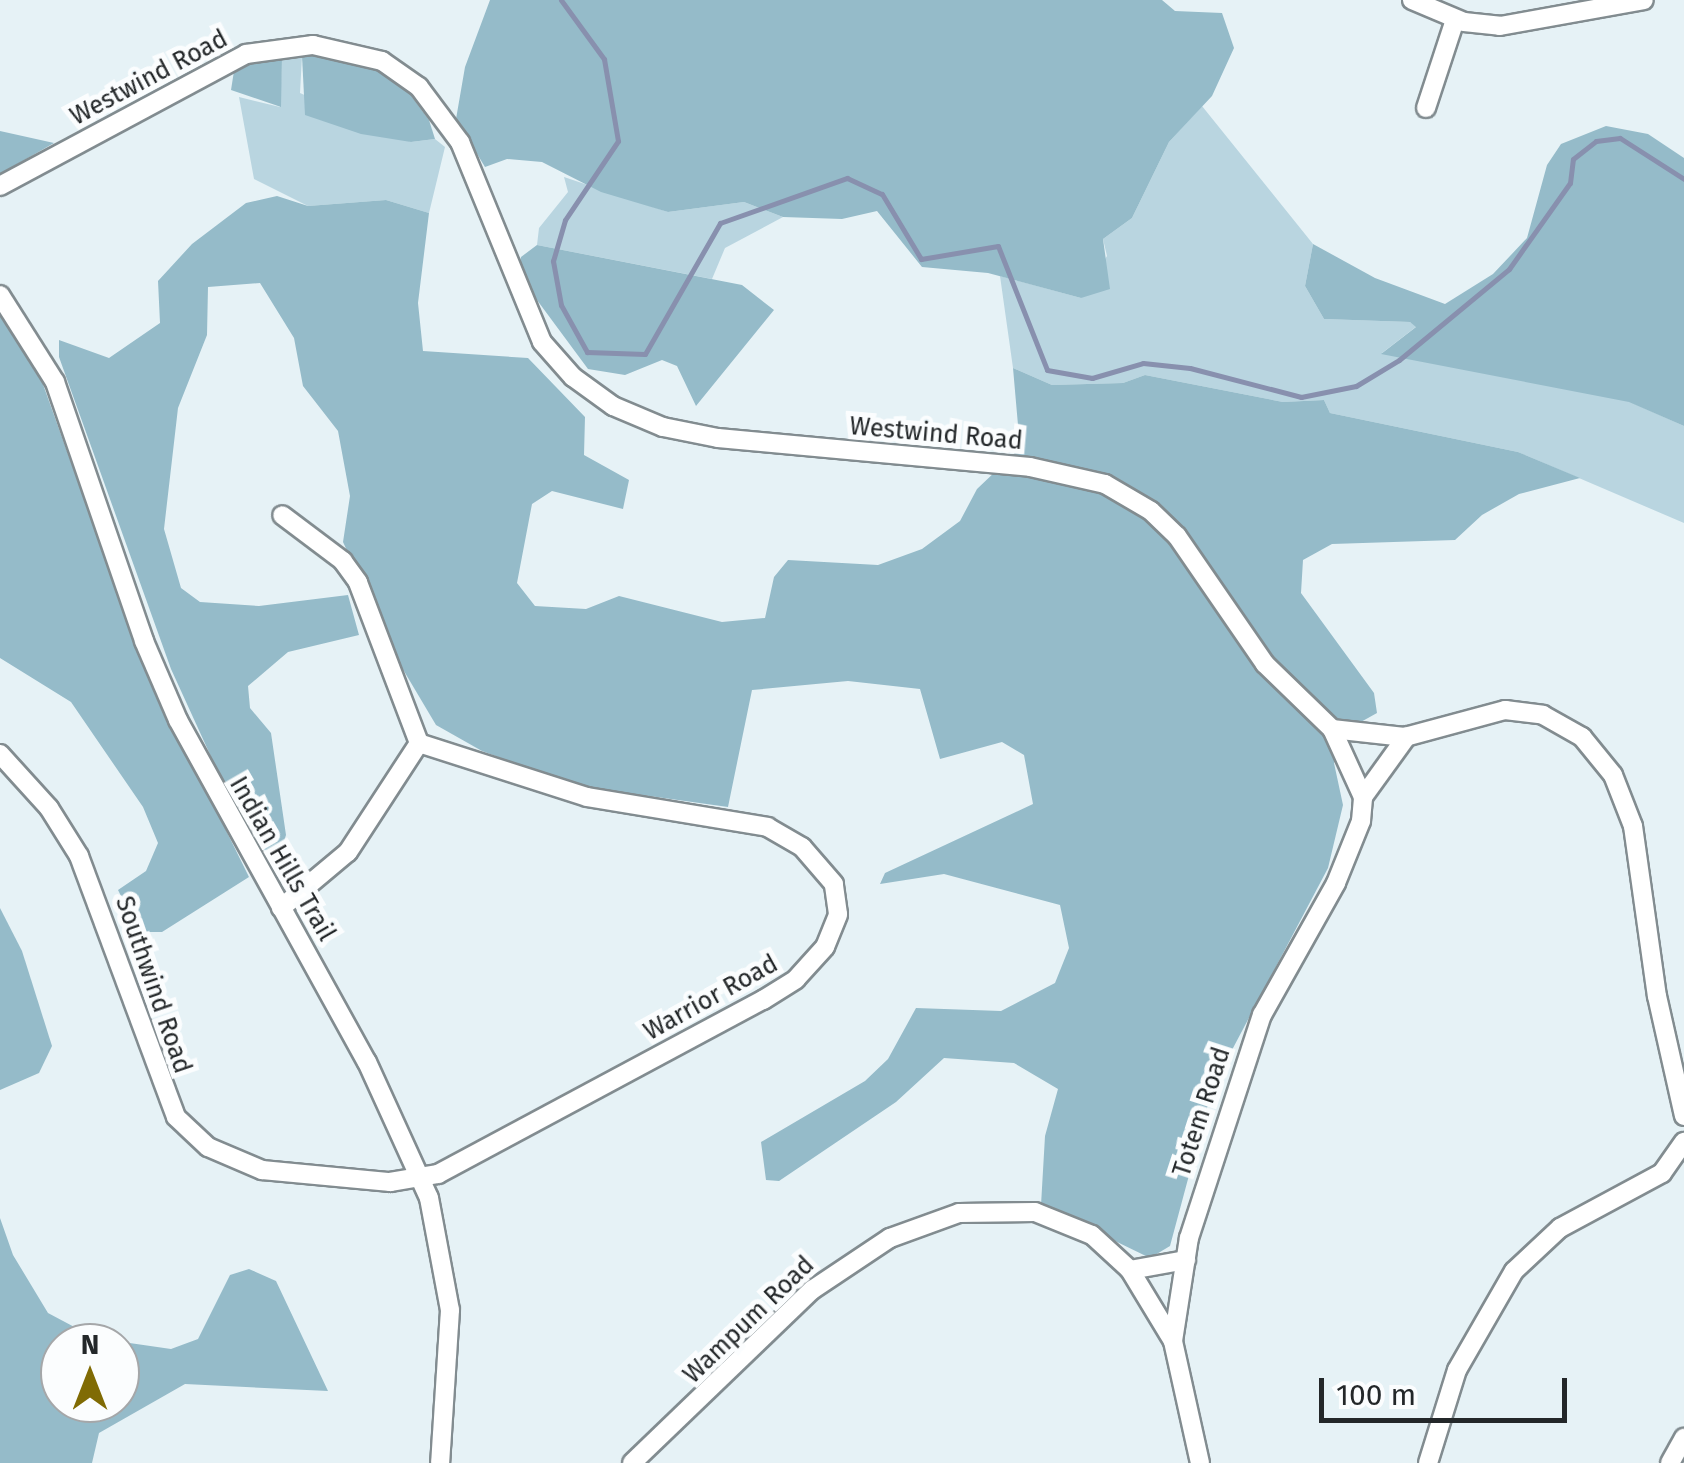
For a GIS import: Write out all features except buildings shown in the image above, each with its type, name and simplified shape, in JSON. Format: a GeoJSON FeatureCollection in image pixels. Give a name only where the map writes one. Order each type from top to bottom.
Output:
{"type":"FeatureCollection","features":[{"type":"Feature","properties":{"kind":"street"},"geometry":{"type":"LineString","coordinates":[[1412,0],[1454,20],[1515,25],[1644,0]]}},
{"type":"Feature","properties":{"kind":"street"},"geometry":{"type":"LineString","coordinates":[[1426,108],[1454,20]]}},
{"type":"Feature","properties":{"kind":"street","name":"Westwind Road"},"geometry":{"type":"LineString","coordinates":[[0,186],[246,54],[314,45],[382,61],[419,88],[460,142],[528,318],[556,360],[590,392],[637,418],[690,433],[1030,467],[1118,490],[1177,536],[1265,664],[1332,729]]}},
{"type":"Feature","properties":{"kind":"street","name":"Indian Hills Trail"},"geometry":{"type":"LineString","coordinates":[[0,295],[55,382],[161,683],[367,1062],[421,1178],[450,1310],[440,1463]]}},
{"type":"Feature","properties":{"kind":"street"},"geometry":{"type":"LineString","coordinates":[[281,908],[348,852],[419,744],[358,582],[331,550],[282,515]]}},
{"type":"Feature","properties":{"kind":"street"},"geometry":{"type":"LineString","coordinates":[[1332,729],[1372,738],[1407,736],[1487,712],[1522,711],[1564,725],[1600,756],[1632,826],[1657,996],[1684,1116]]}},
{"type":"Feature","properties":{"kind":"street"},"geometry":{"type":"LineString","coordinates":[[1332,729],[1363,798]]}},
{"type":"Feature","properties":{"kind":"street","name":"Totem Road"},"geometry":{"type":"LineString","coordinates":[[1200,1463],[1173,1341],[1186,1260],[1233,1088],[1262,1015],[1350,856],[1363,798],[1407,736]]}},
{"type":"Feature","properties":{"kind":"street","name":"Warrior Road"},"geometry":{"type":"LineString","coordinates":[[419,744],[587,797],[768,827],[816,860],[838,903],[826,946],[796,980],[421,1178]]}},
{"type":"Feature","properties":{"kind":"street","name":"Southwind Road"},"geometry":{"type":"LineString","coordinates":[[0,754],[49,808],[79,856],[107,920],[154,1069],[186,1128],[221,1155],[262,1170],[390,1182],[421,1178]]}},
{"type":"Feature","properties":{"kind":"street"},"geometry":{"type":"LineString","coordinates":[[1428,1463],[1473,1334],[1514,1271],[1560,1228],[1662,1173],[1684,1142]]}},
{"type":"Feature","properties":{"kind":"street"},"geometry":{"type":"LineString","coordinates":[[1662,1173],[1684,1173]]}},
{"type":"Feature","properties":{"kind":"street","name":"Wampum Road"},"geometry":{"type":"LineString","coordinates":[[632,1463],[812,1290],[852,1260],[922,1224],[984,1210],[1035,1212],[1092,1236],[1130,1270],[1173,1341]]}},
{"type":"Feature","properties":{"kind":"street"},"geometry":{"type":"LineString","coordinates":[[1130,1270],[1186,1260]]}},
{"type":"Feature","properties":{"kind":"street"},"geometry":{"type":"LineString","coordinates":[[1670,1463],[1684,1438]]}},
{"type":"Feature","properties":{"kind":"shaded area"},"geometry":{"type":"Polygon","coordinates":[[[490,0],[1162,0],[1175,11],[1222,13],[1234,48],[1212,96],[1169,142],[1132,218],[1103,239],[1110,289],[1081,298],[988,273],[922,267],[877,211],[842,219],[783,217],[744,202],[668,212],[601,192],[542,162],[507,159],[485,167],[456,119],[465,67],[490,0]]]}},
{"type":"Feature","properties":{"kind":"shaded area"},"geometry":{"type":"Polygon","coordinates":[[[326,54],[372,66],[404,86],[429,120],[435,139],[411,142],[361,134],[305,115],[302,56],[326,54]]]}},
{"type":"Feature","properties":{"kind":"shaded area"},"geometry":{"type":"Polygon","coordinates":[[[302,56],[300,93],[411,142],[435,139],[445,147],[429,213],[386,200],[308,206],[254,179],[239,97],[280,107],[282,58],[302,56]]]}},
{"type":"Feature","properties":{"kind":"shaded area"},"geometry":{"type":"Polygon","coordinates":[[[282,58],[281,107],[231,90],[234,71],[244,62],[282,58]]]}},
{"type":"Feature","properties":{"kind":"shaded area"},"geometry":{"type":"Polygon","coordinates":[[[1202,106],[1313,244],[1305,286],[1324,319],[1410,322],[1417,326],[1382,353],[1626,400],[1684,426],[1684,523],[1518,452],[1330,413],[1324,400],[1283,402],[1145,375],[1123,383],[1052,385],[1013,368],[1000,276],[1081,298],[1107,256],[1103,239],[1132,218],[1169,142],[1202,106]]]}},
{"type":"Feature","properties":{"kind":"shaded area"},"geometry":{"type":"Polygon","coordinates":[[[1606,126],[1648,134],[1684,158],[1684,426],[1629,402],[1381,354],[1416,327],[1410,322],[1324,319],[1305,286],[1313,244],[1375,278],[1445,304],[1493,274],[1527,238],[1547,165],[1561,144],[1606,126]]]}},
{"type":"Feature","properties":{"kind":"shaded area"},"geometry":{"type":"Polygon","coordinates":[[[0,131],[54,143],[0,174],[0,131]]]}},
{"type":"Feature","properties":{"kind":"shaded area"},"geometry":{"type":"Polygon","coordinates":[[[564,177],[668,212],[744,202],[783,217],[725,248],[712,279],[537,245],[539,228],[568,192],[564,177]]]}},
{"type":"Feature","properties":{"kind":"shaded area"},"geometry":{"type":"Polygon","coordinates":[[[277,196],[308,206],[386,200],[429,213],[418,303],[423,351],[528,358],[585,417],[584,455],[629,480],[623,509],[552,491],[532,504],[517,583],[535,606],[586,609],[619,596],[722,622],[765,618],[774,577],[788,560],[878,565],[922,549],[960,521],[977,489],[1020,448],[1013,368],[1052,385],[1123,383],[1145,375],[1283,402],[1324,400],[1330,413],[1518,452],[1580,478],[1519,494],[1482,515],[1455,540],[1332,544],[1303,560],[1301,593],[1374,693],[1377,713],[1359,723],[1334,763],[1343,805],[1328,868],[1213,1086],[1170,1246],[1150,1258],[1041,1205],[1045,1136],[1058,1089],[1014,1063],[944,1058],[896,1102],[779,1181],[766,1180],[761,1142],[865,1081],[888,1059],[916,1008],[1001,1011],[1055,983],[1069,948],[1060,905],[944,874],[880,884],[885,873],[1033,804],[1024,755],[1002,742],[940,759],[920,689],[848,681],[752,690],[728,807],[578,786],[482,751],[436,725],[398,661],[343,542],[350,496],[338,431],[303,386],[294,338],[260,283],[208,287],[207,335],[178,408],[164,529],[181,588],[200,602],[259,606],[348,595],[359,635],[288,652],[248,686],[250,708],[271,733],[286,835],[279,857],[250,842],[171,669],[59,357],[59,340],[109,358],[160,323],[158,281],[192,244],[246,203],[277,196]]]}},
{"type":"Feature","properties":{"kind":"shaded area"},"geometry":{"type":"Polygon","coordinates":[[[537,245],[742,285],[774,310],[696,406],[677,366],[662,360],[625,375],[588,369],[517,273],[521,257],[537,245]]]}},
{"type":"Feature","properties":{"kind":"shaded area"},"geometry":{"type":"Polygon","coordinates":[[[0,314],[30,348],[141,658],[249,877],[162,932],[139,932],[118,890],[146,871],[158,843],[143,807],[71,702],[0,658],[0,314]]]}},
{"type":"Feature","properties":{"kind":"shaded area"},"geometry":{"type":"Polygon","coordinates":[[[0,908],[22,951],[52,1046],[39,1073],[0,1090],[0,908]]]}},
{"type":"Feature","properties":{"kind":"shaded area"},"geometry":{"type":"Polygon","coordinates":[[[0,1218],[13,1255],[48,1313],[67,1323],[40,1323],[40,1423],[117,1423],[99,1433],[92,1463],[0,1463],[0,1218]]]}},
{"type":"Feature","properties":{"kind":"shaded area"},"geometry":{"type":"Polygon","coordinates":[[[249,1269],[276,1281],[328,1391],[185,1384],[140,1410],[140,1345],[171,1349],[198,1339],[230,1275],[249,1269]]]}},
{"type":"Feature","properties":{"kind":"waterway"},"geometry":{"type":"LineString","coordinates":[[561,0],[604,59],[618,141],[565,220],[553,261],[561,305],[587,352],[645,354],[720,223],[847,178],[882,194],[921,259],[998,246],[1047,370],[1092,378],[1143,363],[1190,368],[1301,397],[1356,386],[1399,360],[1509,269],[1570,183],[1573,159],[1596,141],[1620,138],[1684,179]]}}]}
